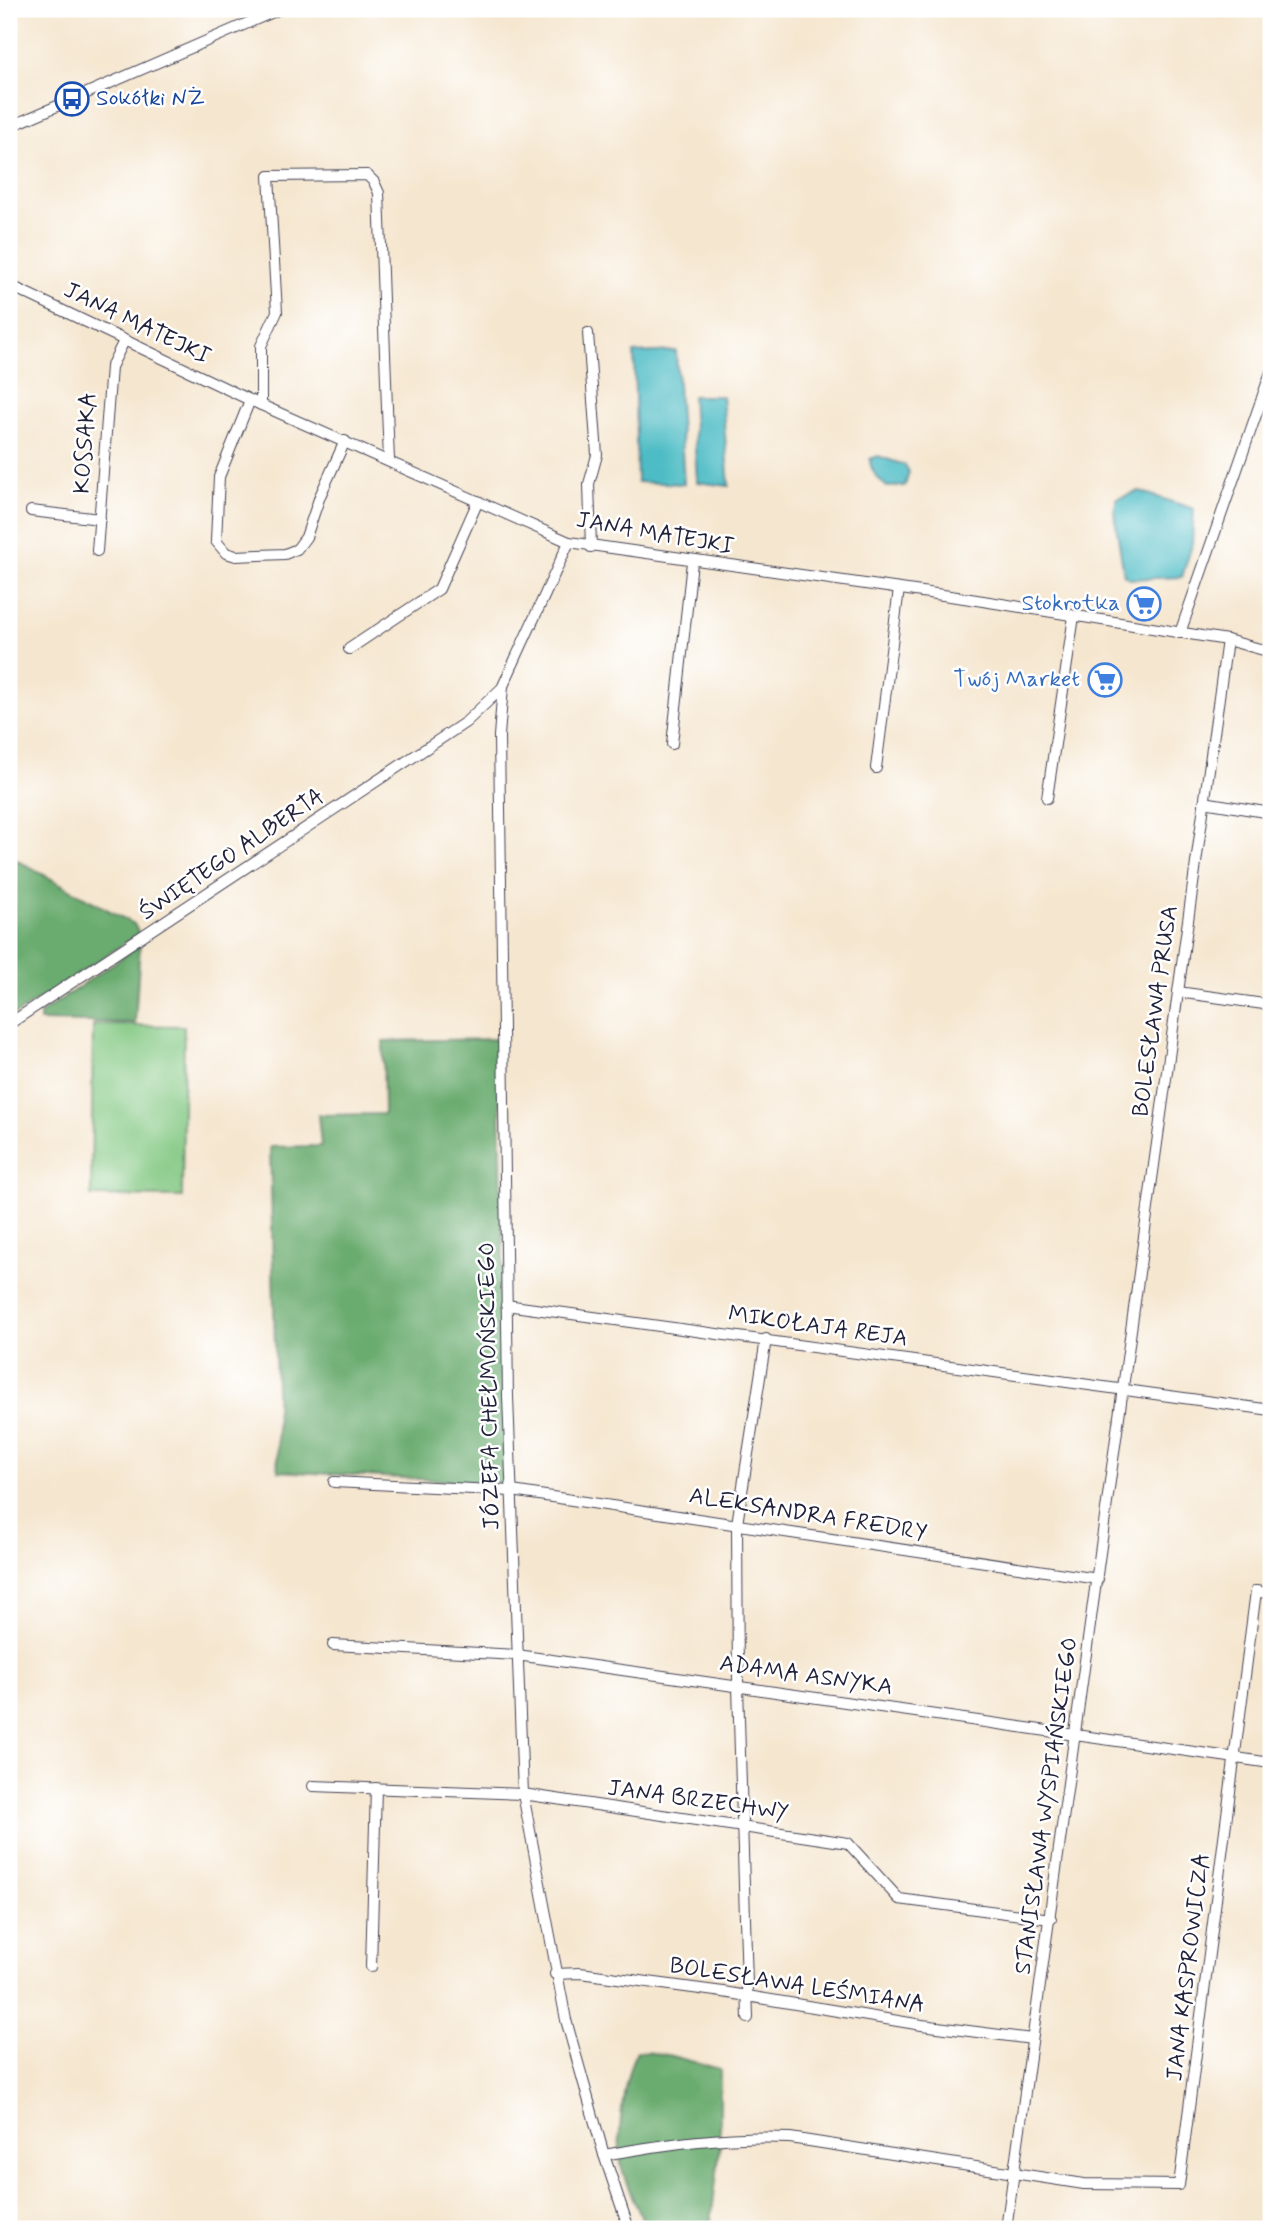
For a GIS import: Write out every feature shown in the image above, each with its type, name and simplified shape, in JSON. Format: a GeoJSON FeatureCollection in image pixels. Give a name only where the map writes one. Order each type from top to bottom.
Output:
{"type":"FeatureCollection","features":[{"type":"Feature","properties":{"kind":"street"},"geometry":{"type":"LineString","coordinates":[[9,127],[280,9]]}},
{"type":"Feature","properties":{"kind":"street"},"geometry":{"type":"LineString","coordinates":[[261,405],[261,346],[276,312],[269,176],[367,175],[379,193],[389,461]]}},
{"type":"Feature","properties":{"kind":"street","name":"JANA MATEJKI"},"geometry":{"type":"LineString","coordinates":[[9,285],[250,400],[569,542],[1074,616],[1227,640],[1271,652]]}},
{"type":"Feature","properties":{"kind":"street"},"geometry":{"type":"LineString","coordinates":[[588,333],[597,455],[589,484],[591,547]]}},
{"type":"Feature","properties":{"kind":"street","name":"KOSSAKA"},"geometry":{"type":"LineString","coordinates":[[97,551],[111,366],[124,341]]}},
{"type":"Feature","properties":{"kind":"street"},"geometry":{"type":"LineString","coordinates":[[1180,633],[1271,372]]}},
{"type":"Feature","properties":{"kind":"street"},"geometry":{"type":"LineString","coordinates":[[250,400],[219,477],[216,541],[226,553],[236,556],[285,554],[297,549],[306,537],[320,496],[345,441]]}},
{"type":"Feature","properties":{"kind":"street"},"geometry":{"type":"LineString","coordinates":[[349,649],[439,589],[478,501]]}},
{"type":"Feature","properties":{"kind":"street"},"geometry":{"type":"LineString","coordinates":[[31,511],[100,519]]}},
{"type":"Feature","properties":{"kind":"street","name":"JÓZEFA CHEŁMOŃSKIEGO"},"geometry":{"type":"LineString","coordinates":[[569,542],[503,686],[499,727],[499,923],[506,1305],[517,1655],[523,1794],[555,1974],[604,2155],[629,2229]]}},
{"type":"Feature","properties":{"kind":"street"},"geometry":{"type":"LineString","coordinates":[[672,744],[692,562]]}},
{"type":"Feature","properties":{"kind":"street"},"geometry":{"type":"LineString","coordinates":[[876,768],[899,590]]}},
{"type":"Feature","properties":{"kind":"street"},"geometry":{"type":"LineString","coordinates":[[1047,798],[1074,616]]}},
{"type":"Feature","properties":{"kind":"street","name":"BOLESŁAWA PRUSA"},"geometry":{"type":"LineString","coordinates":[[1124,1388],[1227,640]]}},
{"type":"Feature","properties":{"kind":"street","name":"ŚWIĘTEGO ALBERTA"},"geometry":{"type":"LineString","coordinates":[[9,1024],[474,715],[503,686]]}},
{"type":"Feature","properties":{"kind":"street"},"geometry":{"type":"LineString","coordinates":[[474,715],[489,717],[499,727]]}},
{"type":"Feature","properties":{"kind":"street"},"geometry":{"type":"LineString","coordinates":[[1204,802],[1271,813]]}},
{"type":"Feature","properties":{"kind":"street"},"geometry":{"type":"LineString","coordinates":[[1178,992],[1271,1005]]}},
{"type":"Feature","properties":{"kind":"street","name":"MIKOŁAJA REJA"},"geometry":{"type":"LineString","coordinates":[[506,1305],[1271,1410]]}},
{"type":"Feature","properties":{"kind":"street"},"geometry":{"type":"LineString","coordinates":[[748,2018],[737,1686],[737,1524],[766,1339]]}},
{"type":"Feature","properties":{"kind":"street","name":"STANISŁAWA WYSPIAŃSKIEGO"},"geometry":{"type":"LineString","coordinates":[[1006,2229],[1016,2174],[1032,2039],[1124,1388]]}},
{"type":"Feature","properties":{"kind":"street","name":"ALEKSANDRA FREDRY"},"geometry":{"type":"LineString","coordinates":[[334,1482],[512,1491],[1098,1578]]}},
{"type":"Feature","properties":{"kind":"street","name":"JANA KASPROWICZA"},"geometry":{"type":"LineString","coordinates":[[1016,2174],[1084,2183],[1179,2185],[1256,1591],[1271,1594]]}},
{"type":"Feature","properties":{"kind":"street","name":"ADAMA ASNYKA"},"geometry":{"type":"LineString","coordinates":[[333,1645],[517,1655],[1271,1763]]}},
{"type":"Feature","properties":{"kind":"street","name":"JANA BRZECHWY"},"geometry":{"type":"LineString","coordinates":[[313,1786],[523,1794],[848,1843],[899,1899],[1051,1919]]}},
{"type":"Feature","properties":{"kind":"street"},"geometry":{"type":"LineString","coordinates":[[371,1968],[376,1788]]}},
{"type":"Feature","properties":{"kind":"street","name":"BOLESŁAWA LEŚMIANA"},"geometry":{"type":"LineString","coordinates":[[555,1974],[580,1973],[1032,2039]]}},
{"type":"Feature","properties":{"kind":"street"},"geometry":{"type":"LineString","coordinates":[[604,2155],[682,2141],[751,2136],[790,2138],[1016,2174]]}},
{"type":"Feature","properties":{"kind":"green space"},"geometry":{"type":"Polygon","coordinates":[[[9,856],[134,924],[139,934],[9,1019],[9,856]]]}},
{"type":"Feature","properties":{"kind":"green space"},"geometry":{"type":"Polygon","coordinates":[[[140,945],[135,1023],[40,1021],[40,1014],[140,945]]]}},
{"type":"Feature","properties":{"kind":"green space"},"geometry":{"type":"Polygon","coordinates":[[[93,1025],[184,1026],[182,1197],[91,1196],[93,1025]]]}},
{"type":"Feature","properties":{"kind":"green space"},"geometry":{"type":"Polygon","coordinates":[[[499,1039],[507,1484],[278,1471],[270,1147],[321,1146],[318,1115],[384,1114],[383,1041],[499,1039]]]}},
{"type":"Feature","properties":{"kind":"green space"},"geometry":{"type":"Polygon","coordinates":[[[637,2051],[668,2055],[720,2069],[720,2148],[710,2229],[647,2229],[630,2192],[620,2157],[620,2126],[628,2076],[637,2051]]]}},
{"type":"Feature","properties":{"kind":"water"},"geometry":{"type":"Polygon","coordinates":[[[676,351],[684,484],[637,482],[634,353],[676,351]]]}},
{"type":"Feature","properties":{"kind":"water"},"geometry":{"type":"Polygon","coordinates":[[[692,396],[722,396],[729,486],[697,482],[692,396]]]}},
{"type":"Feature","properties":{"kind":"water"},"geometry":{"type":"Polygon","coordinates":[[[878,456],[905,465],[909,472],[905,486],[887,487],[878,478],[871,467],[870,459],[878,456]]]}},
{"type":"Feature","properties":{"kind":"water"},"geometry":{"type":"Polygon","coordinates":[[[1139,491],[1194,509],[1192,545],[1182,577],[1131,579],[1124,575],[1114,511],[1117,499],[1139,491]]]}},
{"type":"Feature","properties":{"kind":"place","name":"Sokółki NŻ"},"geometry":{"type":"Point","coordinates":[72,99]}},
{"type":"Feature","properties":{"kind":"place","name":"Stokrotka"},"geometry":{"type":"Point","coordinates":[1144,604]}},
{"type":"Feature","properties":{"kind":"place","name":"Twój Market"},"geometry":{"type":"Point","coordinates":[1105,680]}}]}
